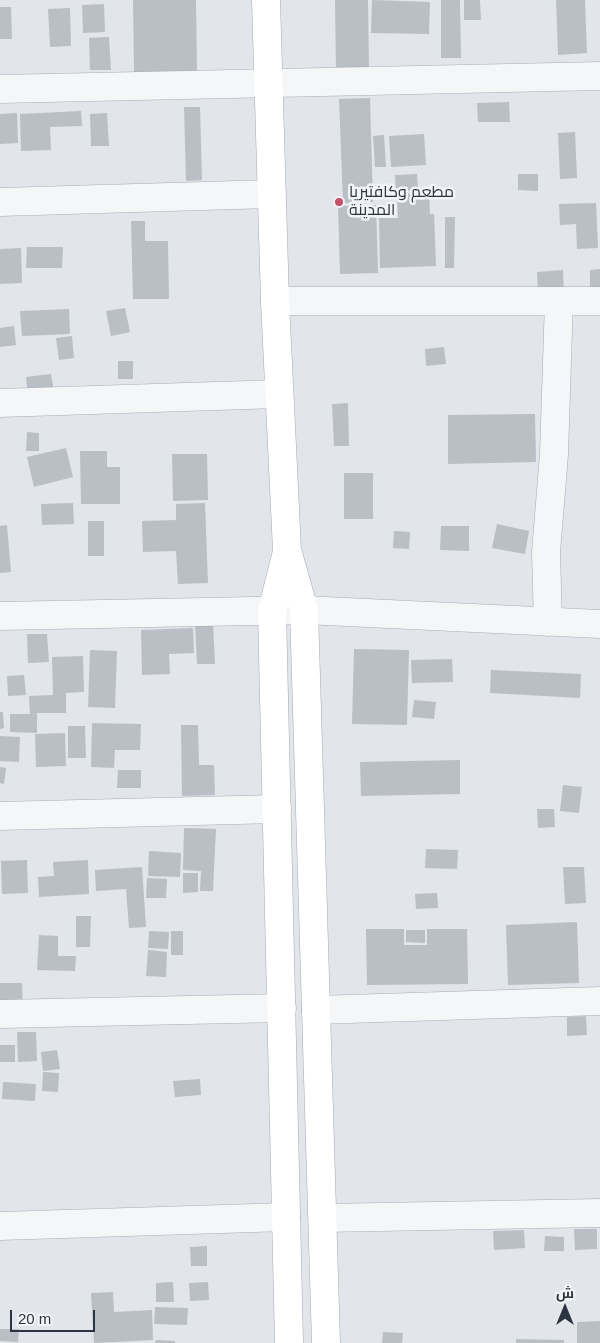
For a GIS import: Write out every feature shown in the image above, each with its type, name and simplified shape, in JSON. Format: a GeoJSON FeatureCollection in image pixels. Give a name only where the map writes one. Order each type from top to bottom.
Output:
{"type":"FeatureCollection","features":[{"type":"Feature","properties":{"kind":"main road"},"geometry":{"type":"LineString","coordinates":[[266,0],[278,394],[287,550],[304,610],[326,1343]]}},
{"type":"Feature","properties":{"kind":"main road"},"geometry":{"type":"LineString","coordinates":[[287,550],[272,611],[289,1343]]}},
{"type":"Feature","properties":{"kind":"street"},"geometry":{"type":"LineString","coordinates":[[0,89],[600,76]]}},
{"type":"Feature","properties":{"kind":"street"},"geometry":{"type":"LineString","coordinates":[[0,202],[272,194]]}},
{"type":"Feature","properties":{"kind":"street"},"geometry":{"type":"LineString","coordinates":[[275,301],[600,301]]}},
{"type":"Feature","properties":{"kind":"street"},"geometry":{"type":"LineString","coordinates":[[548,622],[546,552],[554,454],[559,301]]}},
{"type":"Feature","properties":{"kind":"street"},"geometry":{"type":"LineString","coordinates":[[0,403],[278,394]]}},
{"type":"Feature","properties":{"kind":"street"},"geometry":{"type":"LineString","coordinates":[[0,616],[304,610],[600,624]]}},
{"type":"Feature","properties":{"kind":"street"},"geometry":{"type":"LineString","coordinates":[[0,816],[278,809]]}},
{"type":"Feature","properties":{"kind":"street"},"geometry":{"type":"LineString","coordinates":[[316,1010],[600,1000]]}},
{"type":"Feature","properties":{"kind":"street"},"geometry":{"type":"LineString","coordinates":[[0,1014],[282,1008]]}},
{"type":"Feature","properties":{"kind":"street"},"geometry":{"type":"LineString","coordinates":[[323,1218],[600,1213]]}},
{"type":"Feature","properties":{"kind":"street"},"geometry":{"type":"LineString","coordinates":[[0,1226],[286,1217]]}},
{"type":"Feature","properties":{"kind":"building"},"geometry":{"type":"Polygon","coordinates":[[[133,0],[196,0],[197,71],[134,72],[133,0]]]}},
{"type":"Feature","properties":{"kind":"building"},"geometry":{"type":"Polygon","coordinates":[[[335,0],[368,0],[369,70],[336,70],[335,0]]]}},
{"type":"Feature","properties":{"kind":"building"},"geometry":{"type":"Polygon","coordinates":[[[372,0],[430,2],[429,34],[371,33],[372,0]]]}},
{"type":"Feature","properties":{"kind":"building"},"geometry":{"type":"Polygon","coordinates":[[[441,0],[460,0],[461,58],[441,58],[441,0]]]}},
{"type":"Feature","properties":{"kind":"building"},"geometry":{"type":"Polygon","coordinates":[[[464,0],[480,0],[481,20],[464,20],[464,0]]]}},
{"type":"Feature","properties":{"kind":"building"},"geometry":{"type":"Polygon","coordinates":[[[556,0],[585,0],[587,53],[558,55],[556,0]]]}},
{"type":"Feature","properties":{"kind":"building"},"geometry":{"type":"Polygon","coordinates":[[[104,4],[105,32],[83,33],[82,5],[104,4]]]}},
{"type":"Feature","properties":{"kind":"building"},"geometry":{"type":"Polygon","coordinates":[[[0,7],[11,7],[12,39],[0,39],[0,7]]]}},
{"type":"Feature","properties":{"kind":"building"},"geometry":{"type":"Polygon","coordinates":[[[70,8],[71,46],[50,47],[48,9],[70,8]]]}},
{"type":"Feature","properties":{"kind":"building"},"geometry":{"type":"Polygon","coordinates":[[[109,37],[111,70],[90,70],[89,38],[109,37]]]}},
{"type":"Feature","properties":{"kind":"building"},"geometry":{"type":"Polygon","coordinates":[[[370,98],[373,202],[343,203],[339,99],[370,98]]]}},
{"type":"Feature","properties":{"kind":"building"},"geometry":{"type":"Polygon","coordinates":[[[509,102],[510,122],[478,122],[477,103],[509,102]]]}},
{"type":"Feature","properties":{"kind":"building"},"geometry":{"type":"Polygon","coordinates":[[[184,107],[200,107],[202,180],[186,181],[184,107]]]}},
{"type":"Feature","properties":{"kind":"building"},"geometry":{"type":"Polygon","coordinates":[[[81,111],[82,126],[50,127],[51,150],[21,151],[20,114],[81,111]]]}},
{"type":"Feature","properties":{"kind":"building"},"geometry":{"type":"Polygon","coordinates":[[[17,113],[18,143],[0,144],[0,114],[17,113]]]}},
{"type":"Feature","properties":{"kind":"building"},"geometry":{"type":"Polygon","coordinates":[[[107,113],[109,146],[91,146],[90,114],[107,113]]]}},
{"type":"Feature","properties":{"kind":"building"},"geometry":{"type":"Polygon","coordinates":[[[575,132],[577,178],[560,179],[558,133],[575,132]]]}},
{"type":"Feature","properties":{"kind":"building"},"geometry":{"type":"Polygon","coordinates":[[[424,134],[426,165],[391,167],[389,136],[424,134]]]}},
{"type":"Feature","properties":{"kind":"building"},"geometry":{"type":"Polygon","coordinates":[[[384,135],[386,167],[375,167],[373,136],[384,135]]]}},
{"type":"Feature","properties":{"kind":"building"},"geometry":{"type":"Polygon","coordinates":[[[417,174],[418,190],[396,191],[395,175],[417,174]]]}},
{"type":"Feature","properties":{"kind":"building"},"geometry":{"type":"Polygon","coordinates":[[[518,174],[538,174],[538,191],[518,190],[518,174]]]}},
{"type":"Feature","properties":{"kind":"building"},"geometry":{"type":"Polygon","coordinates":[[[429,193],[430,214],[434,214],[436,266],[380,268],[379,218],[398,218],[397,194],[429,193]]]}},
{"type":"Feature","properties":{"kind":"building"},"geometry":{"type":"Polygon","coordinates":[[[596,203],[598,248],[577,249],[576,224],[560,225],[559,204],[596,203]]]}},
{"type":"Feature","properties":{"kind":"building"},"geometry":{"type":"Polygon","coordinates":[[[376,205],[378,273],[340,274],[338,206],[376,205]]]}},
{"type":"Feature","properties":{"kind":"building"},"geometry":{"type":"Polygon","coordinates":[[[445,217],[455,217],[454,268],[445,268],[445,217]]]}},
{"type":"Feature","properties":{"kind":"building"},"geometry":{"type":"Polygon","coordinates":[[[131,221],[145,221],[145,241],[168,241],[169,299],[133,299],[131,221]]]}},
{"type":"Feature","properties":{"kind":"building"},"geometry":{"type":"Polygon","coordinates":[[[27,247],[63,247],[62,268],[26,268],[27,247]]]}},
{"type":"Feature","properties":{"kind":"building"},"geometry":{"type":"Polygon","coordinates":[[[21,248],[22,283],[0,284],[0,249],[21,248]]]}},
{"type":"Feature","properties":{"kind":"building"},"geometry":{"type":"Polygon","coordinates":[[[600,269],[600,291],[590,291],[590,270],[600,269]]]}},
{"type":"Feature","properties":{"kind":"building"},"geometry":{"type":"Polygon","coordinates":[[[563,270],[564,293],[538,295],[537,272],[563,270]]]}},
{"type":"Feature","properties":{"kind":"building"},"geometry":{"type":"Polygon","coordinates":[[[125,308],[130,332],[111,336],[106,311],[125,308]]]}},
{"type":"Feature","properties":{"kind":"building"},"geometry":{"type":"Polygon","coordinates":[[[69,309],[70,334],[22,336],[20,311],[69,309]]]}},
{"type":"Feature","properties":{"kind":"building"},"geometry":{"type":"Polygon","coordinates":[[[14,326],[16,345],[0,347],[0,328],[14,326]]]}},
{"type":"Feature","properties":{"kind":"building"},"geometry":{"type":"Polygon","coordinates":[[[72,336],[74,358],[59,360],[56,338],[72,336]]]}},
{"type":"Feature","properties":{"kind":"building"},"geometry":{"type":"Polygon","coordinates":[[[444,347],[446,364],[426,366],[425,349],[444,347]]]}},
{"type":"Feature","properties":{"kind":"building"},"geometry":{"type":"Polygon","coordinates":[[[118,361],[133,361],[133,379],[118,379],[118,361]]]}},
{"type":"Feature","properties":{"kind":"building"},"geometry":{"type":"Polygon","coordinates":[[[51,374],[54,392],[28,395],[26,377],[51,374]]]}},
{"type":"Feature","properties":{"kind":"building"},"geometry":{"type":"Polygon","coordinates":[[[348,403],[349,446],[334,446],[332,404],[348,403]]]}},
{"type":"Feature","properties":{"kind":"building"},"geometry":{"type":"Polygon","coordinates":[[[535,414],[536,462],[448,464],[448,415],[535,414]]]}},
{"type":"Feature","properties":{"kind":"building"},"geometry":{"type":"Polygon","coordinates":[[[27,432],[39,433],[39,451],[26,451],[27,432]]]}},
{"type":"Feature","properties":{"kind":"building"},"geometry":{"type":"Polygon","coordinates":[[[66,448],[73,477],[34,487],[27,457],[66,448]]]}},
{"type":"Feature","properties":{"kind":"building"},"geometry":{"type":"Polygon","coordinates":[[[80,451],[107,451],[107,467],[120,467],[120,504],[81,504],[80,451]]]}},
{"type":"Feature","properties":{"kind":"building"},"geometry":{"type":"Polygon","coordinates":[[[172,454],[207,454],[208,500],[173,501],[172,454]]]}},
{"type":"Feature","properties":{"kind":"building"},"geometry":{"type":"Polygon","coordinates":[[[344,473],[373,473],[373,519],[344,519],[344,473]]]}},
{"type":"Feature","properties":{"kind":"building"},"geometry":{"type":"Polygon","coordinates":[[[73,503],[74,524],[42,525],[41,504],[73,503]]]}},
{"type":"Feature","properties":{"kind":"building"},"geometry":{"type":"Polygon","coordinates":[[[205,503],[208,583],[178,584],[176,551],[143,552],[142,521],[176,520],[176,504],[205,503]]]}},
{"type":"Feature","properties":{"kind":"building"},"geometry":{"type":"Polygon","coordinates":[[[88,521],[104,521],[104,556],[88,556],[88,521]]]}},
{"type":"Feature","properties":{"kind":"building"},"geometry":{"type":"Polygon","coordinates":[[[497,524],[529,531],[525,554],[492,548],[497,524]]]}},
{"type":"Feature","properties":{"kind":"building"},"geometry":{"type":"Polygon","coordinates":[[[7,525],[11,572],[0,573],[0,526],[7,525]]]}},
{"type":"Feature","properties":{"kind":"building"},"geometry":{"type":"Polygon","coordinates":[[[441,526],[469,526],[469,551],[440,550],[441,526]]]}},
{"type":"Feature","properties":{"kind":"building"},"geometry":{"type":"Polygon","coordinates":[[[394,531],[410,532],[409,549],[393,548],[394,531]]]}},
{"type":"Feature","properties":{"kind":"building"},"geometry":{"type":"Polygon","coordinates":[[[213,623],[215,664],[197,664],[195,624],[213,623]]]}},
{"type":"Feature","properties":{"kind":"building"},"geometry":{"type":"Polygon","coordinates":[[[193,628],[194,653],[169,654],[170,674],[142,675],[141,630],[193,628]]]}},
{"type":"Feature","properties":{"kind":"building"},"geometry":{"type":"Polygon","coordinates":[[[27,634],[47,634],[49,662],[28,663],[27,634]]]}},
{"type":"Feature","properties":{"kind":"building"},"geometry":{"type":"Polygon","coordinates":[[[354,649],[409,650],[407,725],[352,724],[354,649]]]}},
{"type":"Feature","properties":{"kind":"building"},"geometry":{"type":"Polygon","coordinates":[[[90,650],[117,651],[115,708],[88,707],[90,650]]]}},
{"type":"Feature","properties":{"kind":"building"},"geometry":{"type":"Polygon","coordinates":[[[83,656],[84,692],[66,693],[66,713],[37,713],[37,733],[10,732],[10,714],[30,714],[29,696],[53,695],[52,657],[83,656]]]}},
{"type":"Feature","properties":{"kind":"building"},"geometry":{"type":"Polygon","coordinates":[[[452,659],[453,682],[412,683],[411,660],[452,659]]]}},
{"type":"Feature","properties":{"kind":"building"},"geometry":{"type":"Polygon","coordinates":[[[491,670],[581,674],[580,698],[490,693],[491,670]]]}},
{"type":"Feature","properties":{"kind":"building"},"geometry":{"type":"Polygon","coordinates":[[[24,675],[26,695],[8,696],[7,676],[24,675]]]}},
{"type":"Feature","properties":{"kind":"building"},"geometry":{"type":"Polygon","coordinates":[[[414,700],[436,702],[434,719],[412,717],[414,700]]]}},
{"type":"Feature","properties":{"kind":"building"},"geometry":{"type":"Polygon","coordinates":[[[0,712],[3,712],[4,728],[0,729],[0,712]]]}},
{"type":"Feature","properties":{"kind":"building"},"geometry":{"type":"Polygon","coordinates":[[[92,723],[141,724],[140,750],[115,750],[114,768],[91,767],[92,723]]]}},
{"type":"Feature","properties":{"kind":"building"},"geometry":{"type":"Polygon","coordinates":[[[181,725],[198,725],[199,765],[214,765],[215,795],[182,796],[181,725]]]}},
{"type":"Feature","properties":{"kind":"building"},"geometry":{"type":"Polygon","coordinates":[[[68,726],[85,726],[86,758],[68,758],[68,726]]]}},
{"type":"Feature","properties":{"kind":"building"},"geometry":{"type":"Polygon","coordinates":[[[65,733],[66,766],[36,767],[35,734],[65,733]]]}},
{"type":"Feature","properties":{"kind":"building"},"geometry":{"type":"Polygon","coordinates":[[[0,736],[20,737],[19,762],[0,761],[0,736]]]}},
{"type":"Feature","properties":{"kind":"building"},"geometry":{"type":"Polygon","coordinates":[[[460,760],[460,794],[361,796],[360,762],[460,760]]]}},
{"type":"Feature","properties":{"kind":"building"},"geometry":{"type":"Polygon","coordinates":[[[0,767],[6,768],[4,784],[0,783],[0,767]]]}},
{"type":"Feature","properties":{"kind":"building"},"geometry":{"type":"Polygon","coordinates":[[[118,770],[141,770],[141,788],[117,788],[118,770]]]}},
{"type":"Feature","properties":{"kind":"building"},"geometry":{"type":"Polygon","coordinates":[[[563,785],[582,787],[579,813],[560,811],[563,785]]]}},
{"type":"Feature","properties":{"kind":"building"},"geometry":{"type":"Polygon","coordinates":[[[537,809],[554,809],[555,827],[538,828],[537,809]]]}},
{"type":"Feature","properties":{"kind":"building"},"geometry":{"type":"Polygon","coordinates":[[[184,828],[216,829],[213,891],[200,891],[201,871],[183,870],[184,828]]]}},
{"type":"Feature","properties":{"kind":"building"},"geometry":{"type":"Polygon","coordinates":[[[426,849],[458,850],[457,869],[425,868],[426,849]]]}},
{"type":"Feature","properties":{"kind":"building"},"geometry":{"type":"Polygon","coordinates":[[[149,851],[181,853],[180,877],[148,876],[149,851]]]}},
{"type":"Feature","properties":{"kind":"building"},"geometry":{"type":"Polygon","coordinates":[[[27,860],[28,893],[2,894],[1,861],[27,860]]]}},
{"type":"Feature","properties":{"kind":"building"},"geometry":{"type":"Polygon","coordinates":[[[88,860],[89,894],[39,897],[38,877],[54,876],[53,862],[88,860]]]}},
{"type":"Feature","properties":{"kind":"building"},"geometry":{"type":"Polygon","coordinates":[[[142,867],[146,927],[129,928],[126,889],[96,891],[95,870],[142,867]]]}},
{"type":"Feature","properties":{"kind":"building"},"geometry":{"type":"Polygon","coordinates":[[[563,867],[584,867],[586,903],[565,904],[563,867]]]}},
{"type":"Feature","properties":{"kind":"building"},"geometry":{"type":"Polygon","coordinates":[[[183,873],[198,873],[198,892],[183,893],[183,873]]]}},
{"type":"Feature","properties":{"kind":"building"},"geometry":{"type":"Polygon","coordinates":[[[147,878],[167,879],[166,898],[146,898],[147,878]]]}},
{"type":"Feature","properties":{"kind":"building"},"geometry":{"type":"Polygon","coordinates":[[[437,893],[438,908],[416,909],[415,894],[437,893]]]}},
{"type":"Feature","properties":{"kind":"building"},"geometry":{"type":"Polygon","coordinates":[[[76,916],[91,916],[90,947],[76,947],[76,916]]]}},
{"type":"Feature","properties":{"kind":"building"},"geometry":{"type":"Polygon","coordinates":[[[577,922],[579,983],[508,985],[506,925],[577,922]]]}},
{"type":"Feature","properties":{"kind":"building"},"geometry":{"type":"Polygon","coordinates":[[[366,929],[404,929],[404,945],[427,945],[427,929],[467,929],[468,984],[367,985],[366,929]]]}},
{"type":"Feature","properties":{"kind":"building"},"geometry":{"type":"Polygon","coordinates":[[[406,930],[425,930],[425,943],[406,942],[406,930]]]}},
{"type":"Feature","properties":{"kind":"building"},"geometry":{"type":"Polygon","coordinates":[[[149,931],[169,932],[168,949],[148,948],[149,931]]]}},
{"type":"Feature","properties":{"kind":"building"},"geometry":{"type":"Polygon","coordinates":[[[171,931],[183,931],[183,955],[171,955],[171,931]]]}},
{"type":"Feature","properties":{"kind":"building"},"geometry":{"type":"Polygon","coordinates":[[[39,935],[58,936],[58,956],[76,956],[75,971],[37,970],[39,935]]]}},
{"type":"Feature","properties":{"kind":"building"},"geometry":{"type":"Polygon","coordinates":[[[148,950],[167,952],[166,977],[146,976],[148,950]]]}},
{"type":"Feature","properties":{"kind":"building"},"geometry":{"type":"Polygon","coordinates":[[[0,983],[22,983],[23,1009],[0,1010],[0,983]]]}},
{"type":"Feature","properties":{"kind":"building"},"geometry":{"type":"Polygon","coordinates":[[[586,1016],[587,1035],[567,1036],[567,1017],[586,1016]]]}},
{"type":"Feature","properties":{"kind":"building"},"geometry":{"type":"Polygon","coordinates":[[[17,1032],[36,1032],[37,1061],[18,1062],[17,1032]]]}},
{"type":"Feature","properties":{"kind":"building"},"geometry":{"type":"Polygon","coordinates":[[[0,1045],[15,1045],[15,1062],[0,1062],[0,1045]]]}},
{"type":"Feature","properties":{"kind":"building"},"geometry":{"type":"Polygon","coordinates":[[[57,1050],[60,1069],[43,1071],[41,1052],[57,1050]]]}},
{"type":"Feature","properties":{"kind":"building"},"geometry":{"type":"Polygon","coordinates":[[[43,1072],[59,1073],[58,1092],[42,1091],[43,1072]]]}},
{"type":"Feature","properties":{"kind":"building"},"geometry":{"type":"Polygon","coordinates":[[[200,1079],[201,1095],[175,1097],[173,1081],[200,1079]]]}},
{"type":"Feature","properties":{"kind":"building"},"geometry":{"type":"Polygon","coordinates":[[[3,1082],[36,1084],[35,1101],[2,1099],[3,1082]]]}},
{"type":"Feature","properties":{"kind":"building"},"geometry":{"type":"Polygon","coordinates":[[[574,1229],[597,1229],[597,1249],[575,1250],[574,1229]]]}},
{"type":"Feature","properties":{"kind":"building"},"geometry":{"type":"Polygon","coordinates":[[[524,1230],[525,1248],[494,1250],[493,1231],[524,1230]]]}},
{"type":"Feature","properties":{"kind":"building"},"geometry":{"type":"Polygon","coordinates":[[[545,1236],[564,1237],[564,1251],[544,1251],[545,1236]]]}},
{"type":"Feature","properties":{"kind":"building"},"geometry":{"type":"Polygon","coordinates":[[[207,1246],[207,1266],[191,1266],[190,1247],[207,1246]]]}},
{"type":"Feature","properties":{"kind":"building"},"geometry":{"type":"Polygon","coordinates":[[[173,1282],[174,1302],[156,1302],[156,1283],[173,1282]]]}},
{"type":"Feature","properties":{"kind":"building"},"geometry":{"type":"Polygon","coordinates":[[[208,1282],[209,1300],[190,1301],[189,1283],[208,1282]]]}},
{"type":"Feature","properties":{"kind":"building"},"geometry":{"type":"Polygon","coordinates":[[[113,1292],[114,1312],[152,1310],[153,1340],[94,1343],[91,1293],[113,1292]]]}},
{"type":"Feature","properties":{"kind":"building"},"geometry":{"type":"Polygon","coordinates":[[[155,1307],[188,1308],[187,1325],[154,1324],[155,1307]]]}},
{"type":"Feature","properties":{"kind":"building"},"geometry":{"type":"Polygon","coordinates":[[[600,1321],[600,1343],[577,1343],[577,1322],[600,1321]]]}},
{"type":"Feature","properties":{"kind":"building"},"geometry":{"type":"Polygon","coordinates":[[[0,1329],[19,1329],[18,1342],[0,1341],[0,1329]]]}},
{"type":"Feature","properties":{"kind":"building"},"geometry":{"type":"Polygon","coordinates":[[[383,1332],[403,1333],[402,1343],[382,1343],[383,1332]]]}},
{"type":"Feature","properties":{"kind":"building"},"geometry":{"type":"Polygon","coordinates":[[[516,1339],[564,1340],[564,1343],[516,1343],[516,1339]]]}},
{"type":"Feature","properties":{"kind":"building"},"geometry":{"type":"Polygon","coordinates":[[[156,1340],[175,1341],[175,1343],[155,1343],[156,1340]]]}},
{"type":"Feature","properties":{"kind":"place","name":"مطعم وكافتيريا المدينة"},"geometry":{"type":"Point","coordinates":[339,202]}}]}
